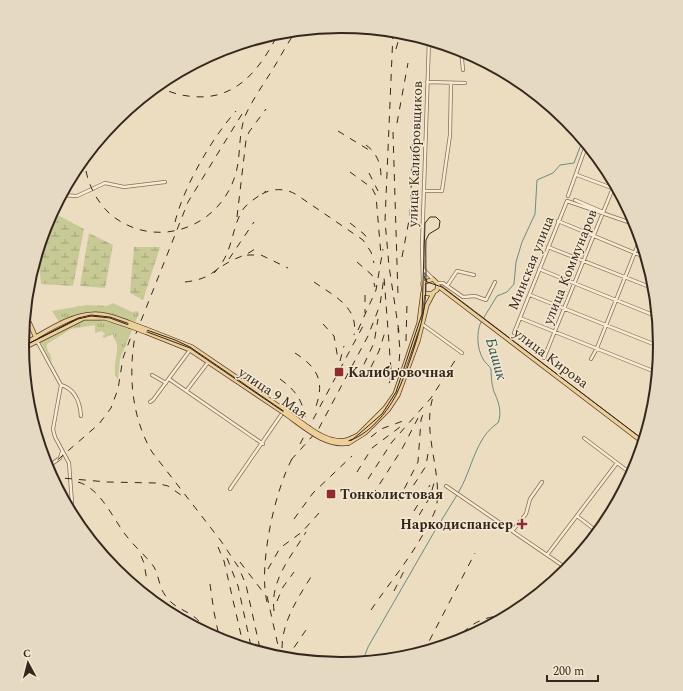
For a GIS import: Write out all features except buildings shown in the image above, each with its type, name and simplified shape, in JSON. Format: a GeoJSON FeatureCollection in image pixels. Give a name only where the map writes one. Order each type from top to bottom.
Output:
{"type":"FeatureCollection","features":[{"type":"Feature","properties":{"kind":"main road"},"geometry":{"type":"LineString","coordinates":[[433,279],[423,283],[423,292],[427,294],[444,290]]}},
{"type":"Feature","properties":{"kind":"main road","name":"улица Кирова"},"geometry":{"type":"LineString","coordinates":[[433,279],[444,290],[486,323],[639,439]]}},
{"type":"Feature","properties":{"kind":"main road"},"geometry":{"type":"LineString","coordinates":[[435,292],[438,284]]}},
{"type":"Feature","properties":{"kind":"main road","name":"улица 9 Мая"},"geometry":{"type":"LineString","coordinates":[[421,324],[423,292]]}},
{"type":"Feature","properties":{"kind":"main road","name":"улица 9 Мая"},"geometry":{"type":"LineString","coordinates":[[145,330],[182,342],[284,413],[327,439],[348,442],[358,435],[391,400],[421,324],[426,305],[435,292]]}},
{"type":"Feature","properties":{"kind":"main road","name":"улица 9 Мая"},"geometry":{"type":"LineString","coordinates":[[29,342],[84,318],[105,318],[130,324],[145,330],[209,360]]}},
{"type":"Feature","properties":{"kind":"main road"},"geometry":{"type":"LineString","coordinates":[[30,325],[36,339]]}},
{"type":"Feature","properties":{"kind":"main road","name":"улица 9 Мая"},"geometry":{"type":"LineString","coordinates":[[29,344],[36,339]]}},
{"type":"Feature","properties":{"kind":"street","name":"улица Калибровщиков"},"geometry":{"type":"LineString","coordinates":[[423,283],[422,246],[429,46]]}},
{"type":"Feature","properties":{"kind":"street"},"geometry":{"type":"LineString","coordinates":[[462,57],[463,70]]}},
{"type":"Feature","properties":{"kind":"street"},"geometry":{"type":"LineString","coordinates":[[427,82],[464,83]]}},
{"type":"Feature","properties":{"kind":"street"},"geometry":{"type":"LineString","coordinates":[[424,191],[442,191],[450,135],[451,83]]}},
{"type":"Feature","properties":{"kind":"street"},"geometry":{"type":"LineString","coordinates":[[568,196],[577,175],[585,150]]}},
{"type":"Feature","properties":{"kind":"street"},"geometry":{"type":"LineString","coordinates":[[577,175],[611,187]]}},
{"type":"Feature","properties":{"kind":"street"},"geometry":{"type":"LineString","coordinates":[[67,195],[77,196],[105,183],[124,187],[165,182]]}},
{"type":"Feature","properties":{"kind":"street","name":"улица Коммунаров"},"geometry":{"type":"LineString","coordinates":[[544,358],[612,190]]}},
{"type":"Feature","properties":{"kind":"street","name":"Минская улица"},"geometry":{"type":"LineString","coordinates":[[514,333],[558,221],[568,200],[579,203]]}},
{"type":"Feature","properties":{"kind":"street"},"geometry":{"type":"LineString","coordinates":[[575,200],[600,213],[604,212],[628,221]]}},
{"type":"Feature","properties":{"kind":"street"},"geometry":{"type":"LineString","coordinates":[[558,221],[640,255]]}},
{"type":"Feature","properties":{"kind":"street"},"geometry":{"type":"LineString","coordinates":[[591,359],[597,348],[637,246]]}},
{"type":"Feature","properties":{"kind":"street"},"geometry":{"type":"LineString","coordinates":[[548,247],[648,286]]}},
{"type":"Feature","properties":{"kind":"street"},"geometry":{"type":"LineString","coordinates":[[423,269],[433,279]]}},
{"type":"Feature","properties":{"kind":"street"},"geometry":{"type":"LineString","coordinates":[[539,269],[652,315]]}},
{"type":"Feature","properties":{"kind":"street"},"geometry":{"type":"LineString","coordinates":[[447,286],[457,271],[474,275]]}},
{"type":"Feature","properties":{"kind":"street"},"geometry":{"type":"LineString","coordinates":[[438,284],[447,286],[463,297],[475,296],[486,300],[495,282]]}},
{"type":"Feature","properties":{"kind":"street"},"geometry":{"type":"LineString","coordinates":[[530,295],[654,344]]}},
{"type":"Feature","properties":{"kind":"street"},"geometry":{"type":"LineString","coordinates":[[520,318],[652,372]]}},
{"type":"Feature","properties":{"kind":"street"},"geometry":{"type":"LineString","coordinates":[[421,324],[462,353]]}},
{"type":"Feature","properties":{"kind":"street"},"geometry":{"type":"LineString","coordinates":[[36,339],[61,385],[54,429],[55,437],[68,463],[72,503]]}},
{"type":"Feature","properties":{"kind":"street"},"geometry":{"type":"LineString","coordinates":[[150,402],[170,379],[190,350]]}},
{"type":"Feature","properties":{"kind":"street"},"geometry":{"type":"LineString","coordinates":[[187,390],[209,360]]}},
{"type":"Feature","properties":{"kind":"street"},"geometry":{"type":"LineString","coordinates":[[152,374],[166,383]]}},
{"type":"Feature","properties":{"kind":"street"},"geometry":{"type":"LineString","coordinates":[[170,379],[263,444]]}},
{"type":"Feature","properties":{"kind":"street"},"geometry":{"type":"LineString","coordinates":[[61,385],[71,389],[80,405],[81,416]]}},
{"type":"Feature","properties":{"kind":"street"},"geometry":{"type":"LineString","coordinates":[[230,489],[284,413]]}},
{"type":"Feature","properties":{"kind":"street"},"geometry":{"type":"LineString","coordinates":[[584,438],[628,471]]}},
{"type":"Feature","properties":{"kind":"street"},"geometry":{"type":"LineString","coordinates":[[52,463],[60,458],[62,452]]}},
{"type":"Feature","properties":{"kind":"street"},"geometry":{"type":"LineString","coordinates":[[547,555],[617,463]]}},
{"type":"Feature","properties":{"kind":"street"},"geometry":{"type":"LineString","coordinates":[[513,530],[526,514],[530,499],[542,482]]}},
{"type":"Feature","properties":{"kind":"street"},"geometry":{"type":"LineString","coordinates":[[446,486],[513,530],[562,566]]}},
{"type":"Feature","properties":{"kind":"street"},"geometry":{"type":"LineString","coordinates":[[577,516],[594,529]]}},
{"type":"Feature","properties":{"kind":"green space"},"geometry":{"type":"Polygon","coordinates":[[[58,215],[84,229],[73,286],[41,284],[39,267],[58,215]]]}},
{"type":"Feature","properties":{"kind":"green space"},"geometry":{"type":"Polygon","coordinates":[[[89,233],[113,245],[105,288],[80,286],[89,233]]]}},
{"type":"Feature","properties":{"kind":"green space"},"geometry":{"type":"Polygon","coordinates":[[[134,247],[160,247],[143,300],[130,293],[134,247]]]}},
{"type":"Feature","properties":{"kind":"green space"},"geometry":{"type":"Polygon","coordinates":[[[113,303],[132,312],[138,311],[139,314],[135,322],[98,312],[83,314],[59,322],[52,311],[87,305],[107,306],[113,303]]]}},
{"type":"Feature","properties":{"kind":"green space"},"geometry":{"type":"Polygon","coordinates":[[[94,319],[114,323],[132,330],[120,359],[118,380],[115,372],[117,344],[113,334],[104,338],[102,336],[105,334],[102,331],[95,333],[95,325],[71,329],[47,344],[47,349],[52,360],[51,362],[41,343],[43,339],[81,321],[94,319]]]}},
{"type":"Feature","properties":{"kind":"waterway","name":"Башик"},"geometry":{"type":"LineString","coordinates":[[483,319],[497,296],[507,292],[514,284],[516,262],[522,242],[535,214],[537,180],[553,173],[560,165],[574,163],[581,145]]}},
{"type":"Feature","properties":{"kind":"waterway","name":"Башик"},"geometry":{"type":"LineString","coordinates":[[458,493],[479,446],[490,429],[498,423],[500,416],[499,404],[492,385],[491,369],[483,359],[478,346],[478,331],[481,322]]}},
{"type":"Feature","properties":{"kind":"waterway","name":"Башик"},"geometry":{"type":"LineString","coordinates":[[364,657],[368,647],[457,495]]}},
{"type":"Feature","properties":{"kind":"tram line"},"geometry":{"type":"LineString","coordinates":[[430,217],[436,217],[440,221],[439,228],[429,234],[426,240],[425,306],[415,344],[401,385],[392,403],[376,423],[353,439],[382,414],[396,392],[422,314],[425,223],[430,217]]}},
{"type":"Feature","properties":{"kind":"tram line"},"geometry":{"type":"LineString","coordinates":[[424,276],[427,282],[442,287],[640,437]]}},
{"type":"Feature","properties":{"kind":"tram line"},"geometry":{"type":"LineString","coordinates":[[29,343],[78,318],[91,315],[110,317],[175,340],[190,347],[323,438],[337,442]]}},
{"type":"Feature","properties":{"kind":"tram line"},"geometry":{"type":"LineString","coordinates":[[29,343],[78,319],[91,316],[110,318],[190,348],[322,438],[337,442]]}},
{"type":"Feature","properties":{"kind":"tram line"},"geometry":{"type":"LineString","coordinates":[[347,441],[353,439]]}},
{"type":"Feature","properties":{"kind":"tram line"},"geometry":{"type":"LineString","coordinates":[[347,441],[353,439]]}},
{"type":"Feature","properties":{"kind":"tram line"},"geometry":{"type":"LineString","coordinates":[[337,442],[344,442]]}},
{"type":"Feature","properties":{"kind":"tram line"},"geometry":{"type":"LineString","coordinates":[[337,442],[344,442]]}},
{"type":"Feature","properties":{"kind":"railway"},"geometry":{"type":"LineString","coordinates":[[85,167],[89,181],[100,202],[110,214],[127,225],[145,231],[163,232],[181,229],[198,222],[213,211],[225,197],[234,179],[238,163],[241,130],[246,114],[292,37]]}},
{"type":"Feature","properties":{"kind":"railway"},"geometry":{"type":"LineString","coordinates":[[393,38],[385,221],[389,266],[399,332]]}},
{"type":"Feature","properties":{"kind":"railway"},"geometry":{"type":"LineString","coordinates":[[396,49],[399,39]]}},
{"type":"Feature","properties":{"kind":"railway"},"geometry":{"type":"LineString","coordinates":[[163,89],[176,94],[205,97],[232,89],[244,81],[254,71],[275,41]]}},
{"type":"Feature","properties":{"kind":"railway"},"geometry":{"type":"LineString","coordinates":[[397,123],[408,63]]}},
{"type":"Feature","properties":{"kind":"railway"},"geometry":{"type":"LineString","coordinates":[[237,217],[246,140],[249,132],[266,109]]}},
{"type":"Feature","properties":{"kind":"railway"},"geometry":{"type":"LineString","coordinates":[[175,222],[185,193],[200,163],[236,111]]}},
{"type":"Feature","properties":{"kind":"railway"},"geometry":{"type":"LineString","coordinates":[[242,114],[188,202],[135,336],[132,381],[136,411],[145,439],[152,452],[221,541],[239,568],[246,585],[260,647]]}},
{"type":"Feature","properties":{"kind":"railway"},"geometry":{"type":"LineString","coordinates":[[338,131],[369,150]]}},
{"type":"Feature","properties":{"kind":"railway"},"geometry":{"type":"LineString","coordinates":[[393,132],[398,296]]}},
{"type":"Feature","properties":{"kind":"railway"},"geometry":{"type":"LineString","coordinates":[[402,257],[410,215],[413,140]]}},
{"type":"Feature","properties":{"kind":"railway"},"geometry":{"type":"LineString","coordinates":[[366,145],[378,159],[381,177]]}},
{"type":"Feature","properties":{"kind":"railway"},"geometry":{"type":"LineString","coordinates":[[350,172],[372,188],[376,196],[381,255]]}},
{"type":"Feature","properties":{"kind":"railway"},"geometry":{"type":"LineString","coordinates":[[369,173],[378,191]]}},
{"type":"Feature","properties":{"kind":"railway"},"geometry":{"type":"LineString","coordinates":[[262,194],[271,191],[284,190],[297,195],[363,240],[371,252],[374,263]]}},
{"type":"Feature","properties":{"kind":"railway"},"geometry":{"type":"LineString","coordinates":[[214,273],[226,256],[236,224],[244,208],[266,191]]}},
{"type":"Feature","properties":{"kind":"railway"},"geometry":{"type":"LineString","coordinates":[[229,259],[254,222]]}},
{"type":"Feature","properties":{"kind":"railway"},"geometry":{"type":"LineString","coordinates":[[350,223],[364,234],[370,242]]}},
{"type":"Feature","properties":{"kind":"railway"},"geometry":{"type":"LineString","coordinates":[[185,282],[201,279],[256,248]]}},
{"type":"Feature","properties":{"kind":"railway"},"geometry":{"type":"LineString","coordinates":[[358,330],[376,290],[383,249]]}},
{"type":"Feature","properties":{"kind":"railway"},"geometry":{"type":"LineString","coordinates":[[247,255],[261,255],[288,268]]}},
{"type":"Feature","properties":{"kind":"railway"},"geometry":{"type":"LineString","coordinates":[[357,262],[372,275],[375,287]]}},
{"type":"Feature","properties":{"kind":"railway"},"geometry":{"type":"LineString","coordinates":[[291,460],[318,430],[368,336],[380,305],[384,277],[391,370],[390,381],[387,389]]}},
{"type":"Feature","properties":{"kind":"railway"},"geometry":{"type":"LineString","coordinates":[[314,282],[337,298],[349,310],[355,325],[354,335]]}},
{"type":"Feature","properties":{"kind":"railway"},"geometry":{"type":"LineString","coordinates":[[365,295],[365,313]]}},
{"type":"Feature","properties":{"kind":"railway"},"geometry":{"type":"LineString","coordinates":[[406,341],[407,303]]}},
{"type":"Feature","properties":{"kind":"railway"},"geometry":{"type":"LineString","coordinates":[[358,377],[374,343],[378,319]]}},
{"type":"Feature","properties":{"kind":"railway"},"geometry":{"type":"LineString","coordinates":[[323,324],[334,336],[338,359]]}},
{"type":"Feature","properties":{"kind":"railway"},"geometry":{"type":"LineString","coordinates":[[300,444],[363,326]]}},
{"type":"Feature","properties":{"kind":"railway"},"geometry":{"type":"LineString","coordinates":[[398,328],[400,350],[398,375]]}},
{"type":"Feature","properties":{"kind":"railway"},"geometry":{"type":"LineString","coordinates":[[371,367],[379,351],[385,332]]}},
{"type":"Feature","properties":{"kind":"railway"},"geometry":{"type":"LineString","coordinates":[[53,464],[99,424],[111,408],[118,389],[123,358],[132,334]]}},
{"type":"Feature","properties":{"kind":"railway"},"geometry":{"type":"LineString","coordinates":[[340,361],[344,346]]}},
{"type":"Feature","properties":{"kind":"railway"},"geometry":{"type":"LineString","coordinates":[[295,353],[303,358],[314,369],[317,375],[320,389],[316,406]]}},
{"type":"Feature","properties":{"kind":"railway"},"geometry":{"type":"LineString","coordinates":[[368,479],[392,442],[431,398],[456,359]]}},
{"type":"Feature","properties":{"kind":"railway"},"geometry":{"type":"LineString","coordinates":[[280,379],[297,395],[302,405],[305,417]]}},
{"type":"Feature","properties":{"kind":"railway"},"geometry":{"type":"LineString","coordinates":[[371,610],[420,540],[431,520],[437,503],[436,476],[430,434],[431,407],[434,394]]}},
{"type":"Feature","properties":{"kind":"railway"},"geometry":{"type":"LineString","coordinates":[[398,501],[418,462],[421,420],[424,411]]}},
{"type":"Feature","properties":{"kind":"railway"},"geometry":{"type":"LineString","coordinates":[[372,496],[402,449],[418,418]]}},
{"type":"Feature","properties":{"kind":"railway"},"geometry":{"type":"LineString","coordinates":[[371,437],[381,429],[403,421]]}},
{"type":"Feature","properties":{"kind":"railway"},"geometry":{"type":"LineString","coordinates":[[357,472],[372,448],[404,424]]}},
{"type":"Feature","properties":{"kind":"railway"},"geometry":{"type":"LineString","coordinates":[[406,497],[426,466],[429,447]]}},
{"type":"Feature","properties":{"kind":"railway"},"geometry":{"type":"LineString","coordinates":[[294,519],[313,493],[352,456]]}},
{"type":"Feature","properties":{"kind":"railway"},"geometry":{"type":"LineString","coordinates":[[267,602],[265,569],[270,528],[274,507],[280,488],[293,457]]}},
{"type":"Feature","properties":{"kind":"railway"},"geometry":{"type":"LineString","coordinates":[[58,478],[107,482],[156,483],[168,486],[181,495]]}},
{"type":"Feature","properties":{"kind":"railway"},"geometry":{"type":"LineString","coordinates":[[78,482],[94,491],[128,538],[154,567],[161,589],[170,601],[193,616],[203,626]]}},
{"type":"Feature","properties":{"kind":"railway"},"geometry":{"type":"LineString","coordinates":[[412,527],[430,497],[434,483]]}},
{"type":"Feature","properties":{"kind":"railway"},"geometry":{"type":"LineString","coordinates":[[414,511],[430,485]]}},
{"type":"Feature","properties":{"kind":"railway"},"geometry":{"type":"LineString","coordinates":[[268,569],[280,548],[302,532],[319,513]]}},
{"type":"Feature","properties":{"kind":"railway"},"geometry":{"type":"LineString","coordinates":[[274,611],[275,589],[278,579],[306,532]]}},
{"type":"Feature","properties":{"kind":"railway"},"geometry":{"type":"LineString","coordinates":[[218,547],[224,561],[242,641]]}},
{"type":"Feature","properties":{"kind":"railway"},"geometry":{"type":"LineString","coordinates":[[427,646],[475,553]]}},
{"type":"Feature","properties":{"kind":"railway"},"geometry":{"type":"LineString","coordinates":[[141,556],[144,563],[147,581]]}},
{"type":"Feature","properties":{"kind":"railway"},"geometry":{"type":"LineString","coordinates":[[227,558],[238,586],[250,644]]}},
{"type":"Feature","properties":{"kind":"railway"},"geometry":{"type":"LineString","coordinates":[[240,562],[263,592]]}},
{"type":"Feature","properties":{"kind":"railway"},"geometry":{"type":"LineString","coordinates":[[394,591],[405,569]]}},
{"type":"Feature","properties":{"kind":"railway"},"geometry":{"type":"LineString","coordinates":[[277,601],[283,587],[294,572]]}},
{"type":"Feature","properties":{"kind":"railway"},"geometry":{"type":"LineString","coordinates":[[282,648],[288,618],[314,572]]}},
{"type":"Feature","properties":{"kind":"railway"},"geometry":{"type":"LineString","coordinates":[[210,584],[218,632]]}},
{"type":"Feature","properties":{"kind":"railway"},"geometry":{"type":"LineString","coordinates":[[267,596],[279,652]]}},
{"type":"Feature","properties":{"kind":"railway"},"geometry":{"type":"LineString","coordinates":[[463,633],[478,622],[497,616]]}},
{"type":"Feature","properties":{"kind":"railway"},"geometry":{"type":"LineString","coordinates":[[290,653],[306,630]]}},
{"type":"Feature","properties":{"kind":"place","name":"Калибровочная"},"geometry":{"type":"Point","coordinates":[339,372]}},
{"type":"Feature","properties":{"kind":"place","name":"Тонколистовая"},"geometry":{"type":"Point","coordinates":[331,494]}},
{"type":"Feature","properties":{"kind":"place","name":"Наркодиспансер"},"geometry":{"type":"Point","coordinates":[522,524]}}]}
